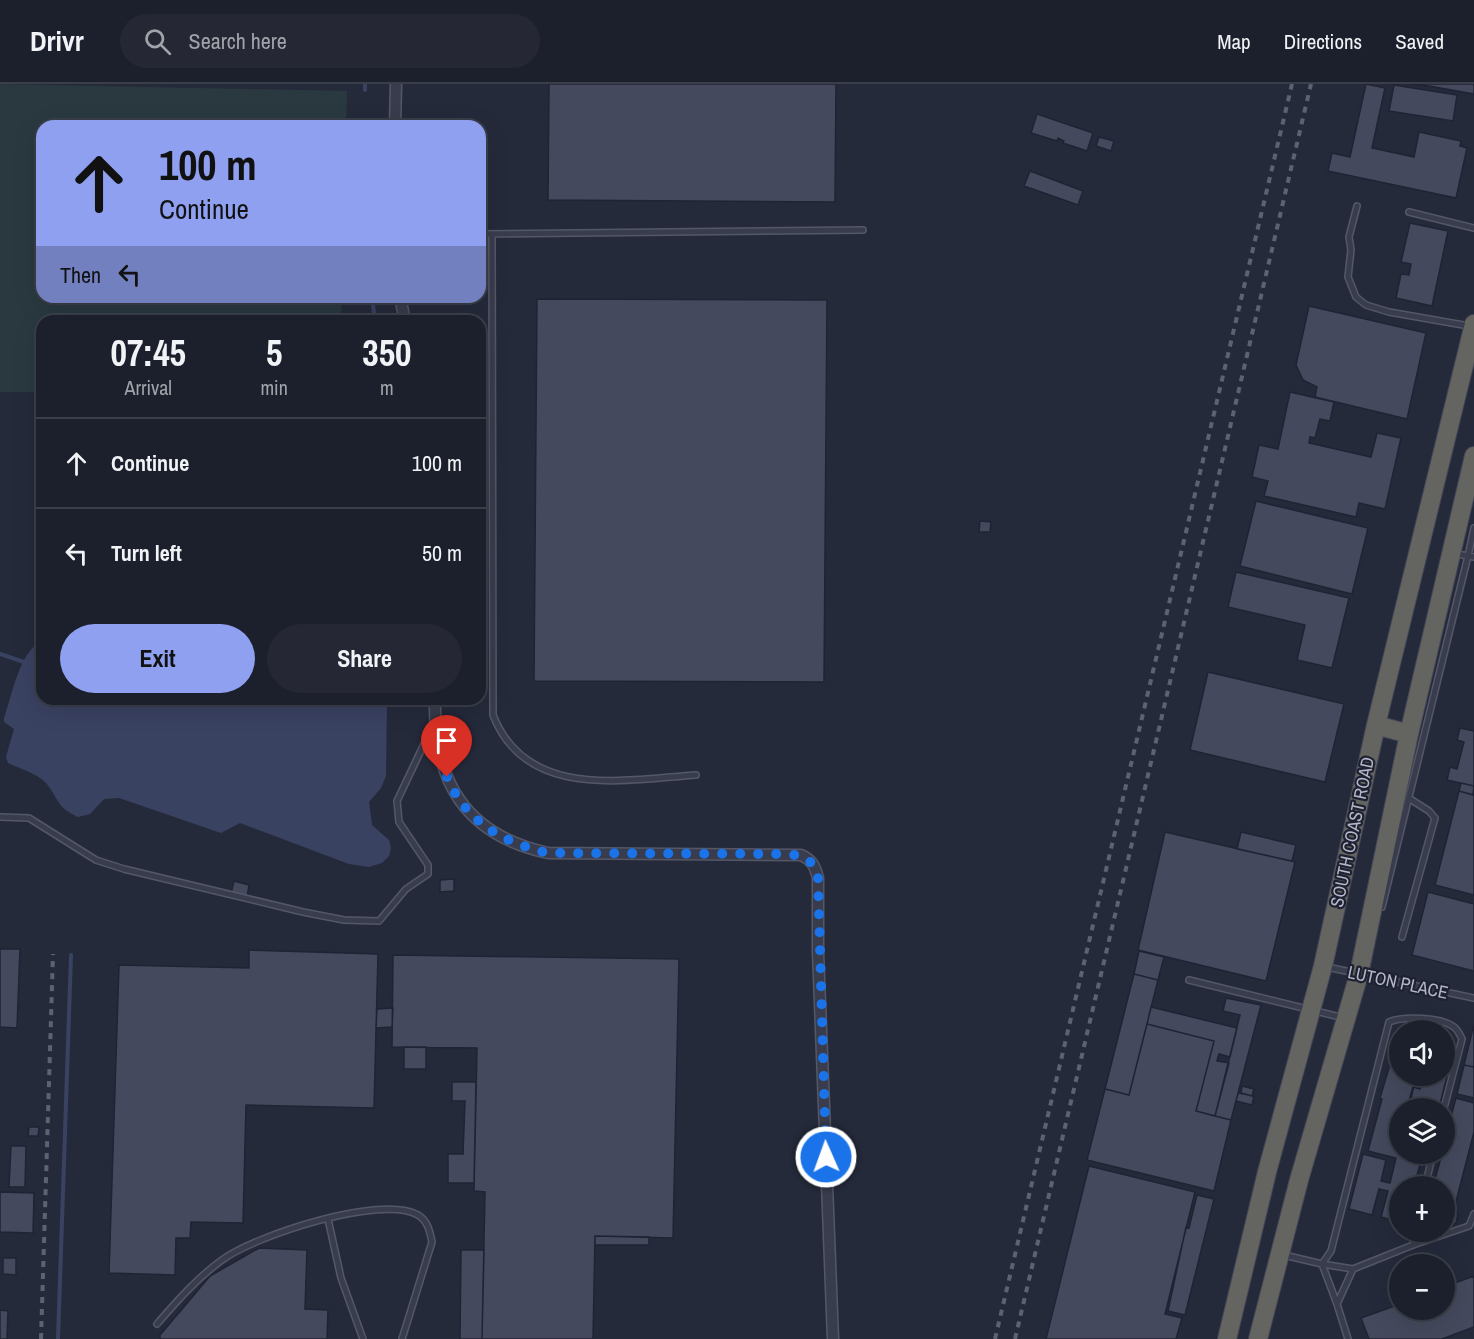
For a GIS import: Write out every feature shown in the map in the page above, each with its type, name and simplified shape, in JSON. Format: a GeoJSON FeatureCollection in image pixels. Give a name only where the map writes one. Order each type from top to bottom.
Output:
{"type":"FeatureCollection","features":[{"type":"Feature","properties":{"kind":"highway","name":"SOUTH COAST ROAD"},"geometry":{"type":"LineString","coordinates":[[1227,1339],[1267,1172],[1323,966],[1376,725],[1474,326]]}},
{"type":"Feature","properties":{"kind":"highway","name":"SOUTH COAST ROAD"},"geometry":{"type":"LineString","coordinates":[[1258,1339],[1299,1180],[1345,1018],[1362,974],[1409,734],[1465,556],[1474,456]]}},
{"type":"Feature","properties":{"kind":"highway"},"geometry":{"type":"LineString","coordinates":[[1376,725],[1409,734]]}},
{"type":"Feature","properties":{"kind":"highway"},"geometry":{"type":"LineString","coordinates":[[1267,1172],[1299,1180]]}},
{"type":"Feature","properties":{"kind":"street"},"geometry":{"type":"LineString","coordinates":[[395,120],[396,84]]}},
{"type":"Feature","properties":{"kind":"street"},"geometry":{"type":"LineString","coordinates":[[435,705],[435,735],[440,762],[453,791],[466,811],[502,838],[523,848],[548,853],[782,854],[801,855],[810,859],[818,878],[818,951],[833,1339]]}},
{"type":"Feature","properties":{"kind":"lane"},"geometry":{"type":"LineString","coordinates":[[1357,206],[1349,237],[1352,249],[1348,277],[1356,297],[1366,305],[1389,312],[1474,326]]}},
{"type":"Feature","properties":{"kind":"lane"},"geometry":{"type":"LineString","coordinates":[[1409,212],[1474,228]]}},
{"type":"Feature","properties":{"kind":"lane"},"geometry":{"type":"LineString","coordinates":[[486,234],[863,230]]}},
{"type":"Feature","properties":{"kind":"lane"},"geometry":{"type":"LineString","coordinates":[[492,234],[491,697],[496,723],[509,745],[528,761],[543,771],[567,779],[615,781],[696,775]]}},
{"type":"Feature","properties":{"kind":"lane"},"geometry":{"type":"LineString","coordinates":[[1379,917],[1410,799],[1465,556],[1474,528]]}},
{"type":"Feature","properties":{"kind":"lane"},"geometry":{"type":"LineString","coordinates":[[0,817],[29,818],[96,860],[124,869],[303,912],[344,920],[379,921],[411,884],[428,874],[428,865],[399,822],[398,801],[425,742],[435,735]]}},
{"type":"Feature","properties":{"kind":"lane"},"geometry":{"type":"LineString","coordinates":[[1402,937],[1435,823],[1433,814],[1410,799]]}},
{"type":"Feature","properties":{"kind":"lane"},"geometry":{"type":"LineString","coordinates":[[1362,974],[1376,929]]}},
{"type":"Feature","properties":{"kind":"lane","name":"LUTON PLACE"},"geometry":{"type":"LineString","coordinates":[[1323,966],[1474,998]]}},
{"type":"Feature","properties":{"kind":"lane"},"geometry":{"type":"LineString","coordinates":[[1189,980],[1345,1018]]}},
{"type":"Feature","properties":{"kind":"lane"},"geometry":{"type":"LineString","coordinates":[[1322,1264],[1331,1251],[1389,1022],[1402,1017],[1445,1023],[1456,1028],[1462,1039],[1447,1098]]}},
{"type":"Feature","properties":{"kind":"lane"},"geometry":{"type":"LineString","coordinates":[[157,1324],[189,1287],[223,1259],[262,1238],[328,1219],[378,1209],[404,1210],[419,1216],[429,1227],[432,1242],[402,1339]]}},
{"type":"Feature","properties":{"kind":"lane"},"geometry":{"type":"LineString","coordinates":[[1280,1254],[1353,1269],[1469,1226],[1474,1214]]}},
{"type":"Feature","properties":{"kind":"lane"},"geometry":{"type":"LineString","coordinates":[[328,1219],[341,1278],[363,1339]]}},
{"type":"Feature","properties":{"kind":"lane"},"geometry":{"type":"LineString","coordinates":[[1322,1264],[1348,1339]]}},
{"type":"Feature","properties":{"kind":"lane"},"geometry":{"type":"LineString","coordinates":[[1337,1304],[1353,1269]]}},
{"type":"Feature","properties":{"kind":"shaded area"},"geometry":{"type":"Polygon","coordinates":[[[0,84],[347,91],[346,120],[36,120],[36,303],[342,303],[341,315],[36,315],[36,392],[0,392],[0,84]]]}},
{"type":"Feature","properties":{"kind":"water"},"geometry":{"type":"Polygon","coordinates":[[[36,646],[36,705],[387,705],[386,776],[381,788],[369,802],[372,825],[389,840],[391,848],[389,856],[382,863],[369,867],[349,864],[240,823],[221,833],[119,798],[104,799],[90,814],[78,817],[71,813],[61,806],[43,780],[8,763],[6,757],[14,729],[4,722],[4,718],[22,664],[36,646]]]}},
{"type":"Feature","properties":{"kind":"building"},"geometry":{"type":"Polygon","coordinates":[[[549,84],[836,84],[835,202],[548,200],[549,84]]]}},
{"type":"Feature","properties":{"kind":"building"},"geometry":{"type":"Polygon","coordinates":[[[1366,84],[1385,88],[1372,148],[1414,157],[1419,132],[1461,141],[1460,146],[1467,148],[1456,198],[1328,171],[1332,153],[1350,157],[1366,84]]]}},
{"type":"Feature","properties":{"kind":"building"},"geometry":{"type":"Polygon","coordinates":[[[1407,84],[1474,84],[1474,94],[1429,86],[1407,84]]]}},
{"type":"Feature","properties":{"kind":"building"},"geometry":{"type":"Polygon","coordinates":[[[1394,85],[1457,95],[1453,121],[1389,111],[1394,85]]]}},
{"type":"Feature","properties":{"kind":"building"},"geometry":{"type":"Polygon","coordinates":[[[1037,114],[1093,133],[1087,151],[1063,143],[1064,141],[1058,138],[1057,141],[1031,133],[1037,114]]]}},
{"type":"Feature","properties":{"kind":"building"},"geometry":{"type":"Polygon","coordinates":[[[1099,137],[1114,141],[1111,151],[1096,146],[1099,137]]]}},
{"type":"Feature","properties":{"kind":"building"},"geometry":{"type":"Polygon","coordinates":[[[1030,171],[1083,191],[1078,205],[1024,186],[1030,171]]]}},
{"type":"Feature","properties":{"kind":"building"},"geometry":{"type":"Polygon","coordinates":[[[1410,223],[1448,231],[1432,306],[1396,298],[1401,274],[1409,275],[1411,264],[1401,262],[1410,223]]]}},
{"type":"Feature","properties":{"kind":"building"},"geometry":{"type":"Polygon","coordinates":[[[537,299],[827,300],[824,682],[534,681],[537,299]]]}},
{"type":"Feature","properties":{"kind":"building"},"geometry":{"type":"Polygon","coordinates":[[[1309,306],[1426,333],[1407,419],[1315,397],[1317,387],[1303,380],[1296,365],[1309,306]]]}},
{"type":"Feature","properties":{"kind":"building"},"geometry":{"type":"Polygon","coordinates":[[[1290,392],[1334,402],[1330,421],[1320,419],[1315,438],[1310,437],[1309,443],[1371,457],[1377,433],[1401,438],[1385,509],[1359,503],[1356,517],[1264,496],[1268,481],[1252,477],[1259,445],[1278,449],[1290,392]]]}},
{"type":"Feature","properties":{"kind":"building"},"geometry":{"type":"Polygon","coordinates":[[[1256,501],[1368,528],[1352,594],[1240,566],[1256,501]]]}},
{"type":"Feature","properties":{"kind":"building"},"geometry":{"type":"Polygon","coordinates":[[[980,521],[991,522],[990,532],[979,532],[980,521]]]}},
{"type":"Feature","properties":{"kind":"building"},"geometry":{"type":"Polygon","coordinates":[[[1236,572],[1349,598],[1332,668],[1297,660],[1305,625],[1228,607],[1236,572]]]}},
{"type":"Feature","properties":{"kind":"building"},"geometry":{"type":"Polygon","coordinates":[[[1208,672],[1344,704],[1325,782],[1190,750],[1208,672]]]}},
{"type":"Feature","properties":{"kind":"building"},"geometry":{"type":"Polygon","coordinates":[[[1460,728],[1474,731],[1474,786],[1447,780],[1450,767],[1457,769],[1464,742],[1457,740],[1460,728]]]}},
{"type":"Feature","properties":{"kind":"building"},"geometry":{"type":"Polygon","coordinates":[[[1461,783],[1474,786],[1473,795],[1459,791],[1461,783]]]}},
{"type":"Feature","properties":{"kind":"building"},"geometry":{"type":"Polygon","coordinates":[[[1459,791],[1474,795],[1474,895],[1435,885],[1459,791]]]}},
{"type":"Feature","properties":{"kind":"building"},"geometry":{"type":"Polygon","coordinates":[[[1165,832],[1295,862],[1266,981],[1138,950],[1165,832]]]}},
{"type":"Feature","properties":{"kind":"building"},"geometry":{"type":"Polygon","coordinates":[[[1241,832],[1296,845],[1292,861],[1237,849],[1241,832]]]}},
{"type":"Feature","properties":{"kind":"building"},"geometry":{"type":"Polygon","coordinates":[[[454,879],[454,891],[440,892],[440,880],[454,879]]]}},
{"type":"Feature","properties":{"kind":"building"},"geometry":{"type":"Polygon","coordinates":[[[234,881],[249,885],[247,897],[231,893],[234,881]]]}},
{"type":"Feature","properties":{"kind":"building"},"geometry":{"type":"Polygon","coordinates":[[[1428,892],[1474,904],[1474,971],[1412,955],[1428,892]]]}},
{"type":"Feature","properties":{"kind":"building"},"geometry":{"type":"Polygon","coordinates":[[[0,949],[20,949],[17,1028],[0,1027],[0,949]]]}},
{"type":"Feature","properties":{"kind":"building"},"geometry":{"type":"Polygon","coordinates":[[[249,950],[378,954],[374,1108],[246,1105],[243,1223],[191,1222],[190,1238],[176,1238],[175,1275],[109,1273],[119,965],[249,968],[249,950]]]}},
{"type":"Feature","properties":{"kind":"building"},"geometry":{"type":"Polygon","coordinates":[[[1139,951],[1164,957],[1158,980],[1134,974],[1139,951]]]}},
{"type":"Feature","properties":{"kind":"building"},"geometry":{"type":"Polygon","coordinates":[[[393,955],[679,959],[673,1238],[595,1236],[593,1339],[482,1339],[485,1192],[474,1191],[477,1048],[392,1047],[393,955]]]}},
{"type":"Feature","properties":{"kind":"building"},"geometry":{"type":"Polygon","coordinates":[[[1134,974],[1158,980],[1129,1095],[1105,1089],[1134,974]]]}},
{"type":"Feature","properties":{"kind":"building"},"geometry":{"type":"Polygon","coordinates":[[[1226,998],[1261,1005],[1231,1120],[1215,1116],[1240,1015],[1223,1011],[1226,998]]]}},
{"type":"Feature","properties":{"kind":"building"},"geometry":{"type":"Polygon","coordinates":[[[1151,1007],[1237,1028],[1230,1057],[1219,1054],[1217,1061],[1229,1063],[1215,1116],[1196,1111],[1214,1041],[1147,1024],[1151,1007]]]}},
{"type":"Feature","properties":{"kind":"building"},"geometry":{"type":"Polygon","coordinates":[[[393,1008],[392,1027],[376,1028],[377,1009],[393,1008]]]}},
{"type":"Feature","properties":{"kind":"building"},"geometry":{"type":"Polygon","coordinates":[[[1147,1024],[1214,1041],[1196,1111],[1231,1120],[1214,1191],[1087,1160],[1105,1089],[1129,1095],[1147,1024]]]}},
{"type":"Feature","properties":{"kind":"building"},"geometry":{"type":"Polygon","coordinates":[[[1474,1024],[1474,1067],[1464,1065],[1474,1024]]]}},
{"type":"Feature","properties":{"kind":"building"},"geometry":{"type":"Polygon","coordinates":[[[404,1047],[426,1047],[426,1069],[404,1069],[404,1047]]]}},
{"type":"Feature","properties":{"kind":"building"},"geometry":{"type":"Polygon","coordinates":[[[1464,1065],[1474,1067],[1474,1098],[1457,1094],[1464,1065]]]}},
{"type":"Feature","properties":{"kind":"building"},"geometry":{"type":"Polygon","coordinates":[[[1389,1068],[1389,1086],[1414,1086],[1411,1098],[1389,1098],[1389,1156],[1368,1151],[1382,1099],[1380,1098],[1389,1068]]]}},
{"type":"Feature","properties":{"kind":"building"},"geometry":{"type":"Polygon","coordinates":[[[452,1082],[476,1082],[474,1183],[448,1183],[448,1154],[463,1154],[465,1101],[452,1101],[452,1082]]]}},
{"type":"Feature","properties":{"kind":"building"},"geometry":{"type":"Polygon","coordinates":[[[1242,1086],[1254,1089],[1252,1096],[1241,1093],[1242,1086]]]}},
{"type":"Feature","properties":{"kind":"building"},"geometry":{"type":"Polygon","coordinates":[[[1421,1086],[1445,1086],[1442,1098],[1410,1098],[1413,1087],[1420,1089],[1421,1086]]]}},
{"type":"Feature","properties":{"kind":"building"},"geometry":{"type":"Polygon","coordinates":[[[1238,1093],[1254,1096],[1252,1105],[1236,1101],[1238,1093]]]}},
{"type":"Feature","properties":{"kind":"building"},"geometry":{"type":"Polygon","coordinates":[[[1456,1098],[1474,1103],[1474,1132],[1455,1205],[1455,1176],[1436,1176],[1439,1164],[1455,1164],[1456,1098]]]}},
{"type":"Feature","properties":{"kind":"building"},"geometry":{"type":"Polygon","coordinates":[[[29,1127],[39,1127],[38,1136],[28,1136],[29,1127]]]}},
{"type":"Feature","properties":{"kind":"building"},"geometry":{"type":"Polygon","coordinates":[[[11,1146],[26,1146],[25,1187],[9,1187],[11,1146]]]}},
{"type":"Feature","properties":{"kind":"building"},"geometry":{"type":"Polygon","coordinates":[[[1363,1154],[1386,1160],[1381,1181],[1389,1183],[1389,1219],[1381,1217],[1388,1191],[1379,1189],[1372,1215],[1349,1209],[1363,1154]]]}},
{"type":"Feature","properties":{"kind":"building"},"geometry":{"type":"Polygon","coordinates":[[[1395,1164],[1420,1164],[1417,1176],[1392,1176],[1395,1164]]]}},
{"type":"Feature","properties":{"kind":"building"},"geometry":{"type":"Polygon","coordinates":[[[1089,1166],[1195,1192],[1165,1314],[1182,1318],[1176,1339],[1046,1339],[1089,1166]]]}},
{"type":"Feature","properties":{"kind":"building"},"geometry":{"type":"Polygon","coordinates":[[[0,1192],[34,1193],[33,1233],[0,1232],[0,1192]]]}},
{"type":"Feature","properties":{"kind":"building"},"geometry":{"type":"Polygon","coordinates":[[[1197,1195],[1214,1199],[1185,1315],[1168,1311],[1186,1227],[1189,1228],[1197,1195]]]}},
{"type":"Feature","properties":{"kind":"building"},"geometry":{"type":"Polygon","coordinates":[[[595,1236],[649,1237],[649,1245],[595,1245],[595,1236]]]}},
{"type":"Feature","properties":{"kind":"building"},"geometry":{"type":"Polygon","coordinates":[[[259,1248],[307,1250],[305,1309],[328,1310],[327,1339],[160,1339],[160,1335],[210,1276],[259,1248]]]}},
{"type":"Feature","properties":{"kind":"building"},"geometry":{"type":"Polygon","coordinates":[[[461,1250],[484,1250],[482,1339],[460,1339],[461,1250]]]}},
{"type":"Feature","properties":{"kind":"building"},"geometry":{"type":"Polygon","coordinates":[[[3,1258],[16,1258],[16,1275],[3,1274],[3,1258]]]}},
{"type":"Feature","properties":{"kind":"building"},"geometry":{"type":"Polygon","coordinates":[[[1474,1276],[1474,1327],[1442,1339],[1369,1339],[1361,1318],[1389,1308],[1389,1320],[1455,1320],[1455,1283],[1474,1276]]]}},
{"type":"Feature","properties":{"kind":"building"},"geometry":{"type":"Polygon","coordinates":[[[0,1310],[8,1311],[7,1339],[0,1339],[0,1310]]]}},
{"type":"Feature","properties":{"kind":"waterway"},"geometry":{"type":"LineString","coordinates":[[365,84],[365,90]]}},
{"type":"Feature","properties":{"kind":"waterway"},"geometry":{"type":"LineString","coordinates":[[373,303],[374,315]]}},
{"type":"Feature","properties":{"kind":"waterway"},"geometry":{"type":"LineString","coordinates":[[0,654],[24,662]]}},
{"type":"Feature","properties":{"kind":"waterway"},"geometry":{"type":"LineString","coordinates":[[58,1339],[71,955]]}},
{"type":"Feature","properties":{"kind":"railway"},"geometry":{"type":"LineString","coordinates":[[995,1339],[1292,84]]}},
{"type":"Feature","properties":{"kind":"railway"},"geometry":{"type":"LineString","coordinates":[[1015,1339],[1311,84]]}},
{"type":"Feature","properties":{"kind":"railway"},"geometry":{"type":"LineString","coordinates":[[41,1339],[53,954]]}},
{"type":"Feature","properties":{"kind":"route"},"geometry":{"type":"LineString","coordinates":[[447,777],[466,811],[502,838],[523,848],[548,853],[782,854],[801,855],[810,859],[818,878],[818,951],[826,1157]]}}]}
